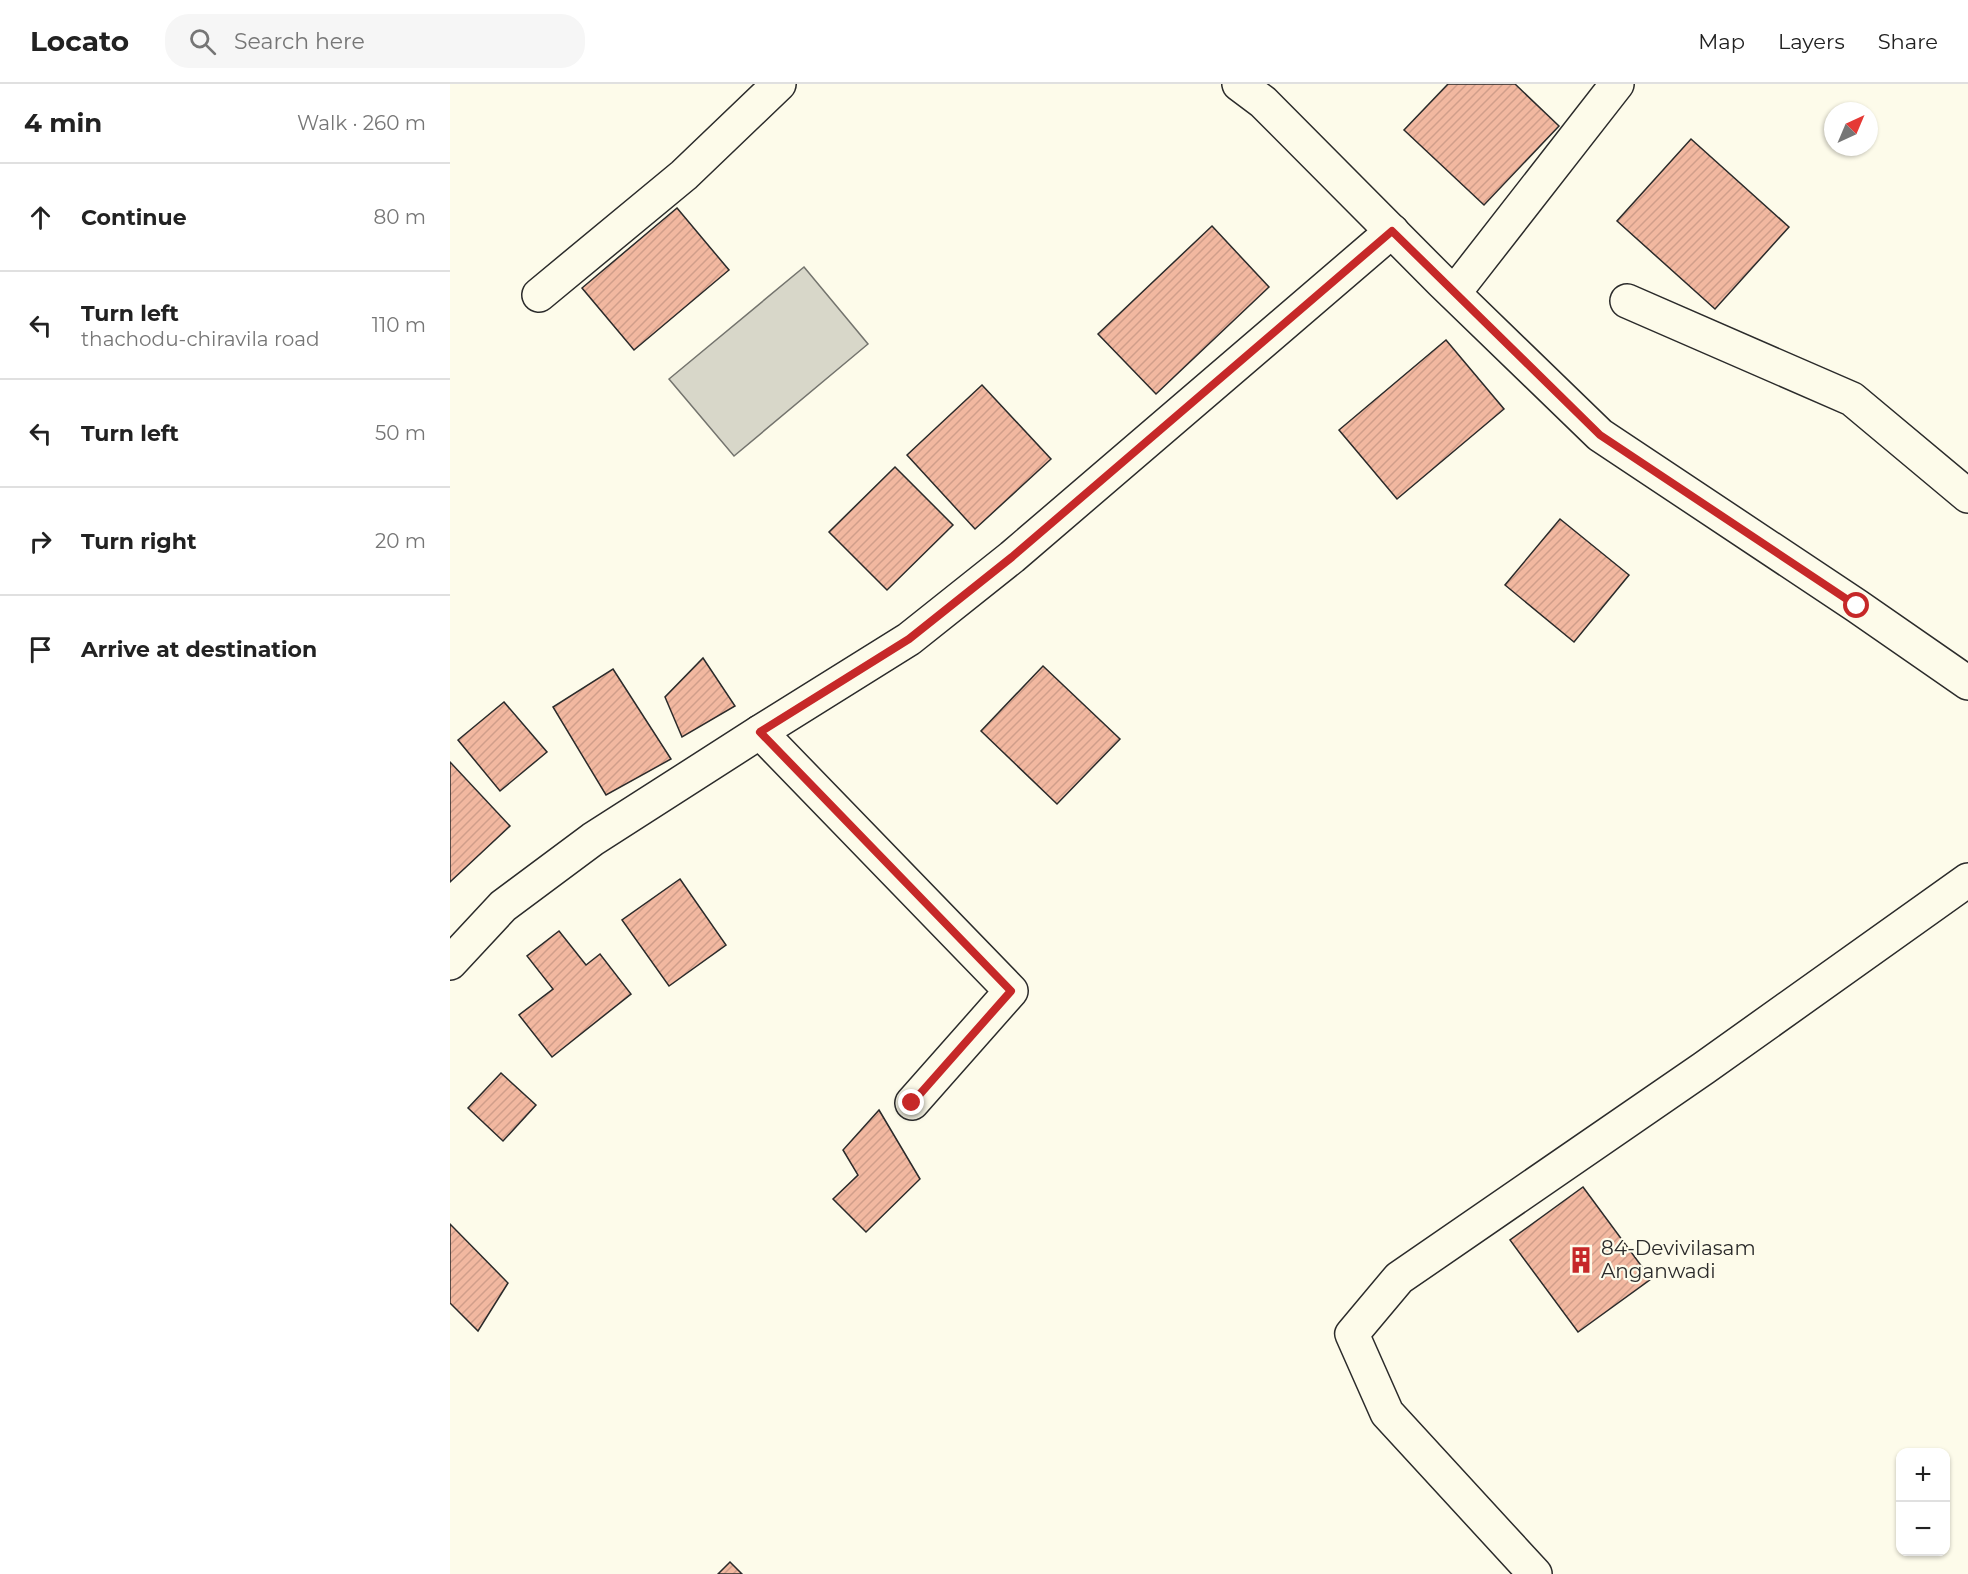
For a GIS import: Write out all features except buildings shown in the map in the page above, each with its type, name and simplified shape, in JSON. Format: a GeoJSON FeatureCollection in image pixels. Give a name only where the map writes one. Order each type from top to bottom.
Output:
{"type":"FeatureCollection","features":[{"type":"Feature","properties":{"kind":"street"},"geometry":{"type":"LineString","coordinates":[[539,295],[684,176],[779,84]]}},
{"type":"Feature","properties":{"kind":"street"},"geometry":{"type":"LineString","coordinates":[[1239,84],[1263,102],[1600,435],[1857,606],[1968,683]]}},
{"type":"Feature","properties":{"kind":"street"},"geometry":{"type":"LineString","coordinates":[[1454,293],[1617,84]]}},
{"type":"Feature","properties":{"kind":"street"},"geometry":{"type":"LineString","coordinates":[[450,963],[503,906],[593,839],[909,639],[1012,557],[1392,231]]}},
{"type":"Feature","properties":{"kind":"street"},"geometry":{"type":"LineString","coordinates":[[1627,301],[1852,399],[1968,496]]}},
{"type":"Feature","properties":{"kind":"street"},"geometry":{"type":"LineString","coordinates":[[760,732],[1011,991],[912,1103]]}},
{"type":"Feature","properties":{"kind":"street"},"geometry":{"type":"LineString","coordinates":[[1534,1574],[1387,1413],[1352,1334],[1399,1278],[1704,1068],[1968,880]]}},
{"type":"Feature","properties":{"kind":"shaded area"},"geometry":{"type":"Polygon","coordinates":[[[804,267],[868,344],[734,456],[669,379],[804,267]]]}},
{"type":"Feature","properties":{"kind":"place","name":"84-Devivilasam Anganwadi"},"geometry":{"type":"Point","coordinates":[1581,1260]}},
{"type":"Feature","properties":{"kind":"route"},"geometry":{"type":"LineString","coordinates":[[912,1103],[1011,991],[760,732],[909,639],[1012,557],[1392,231],[1600,435],[1857,606]]}}]}
